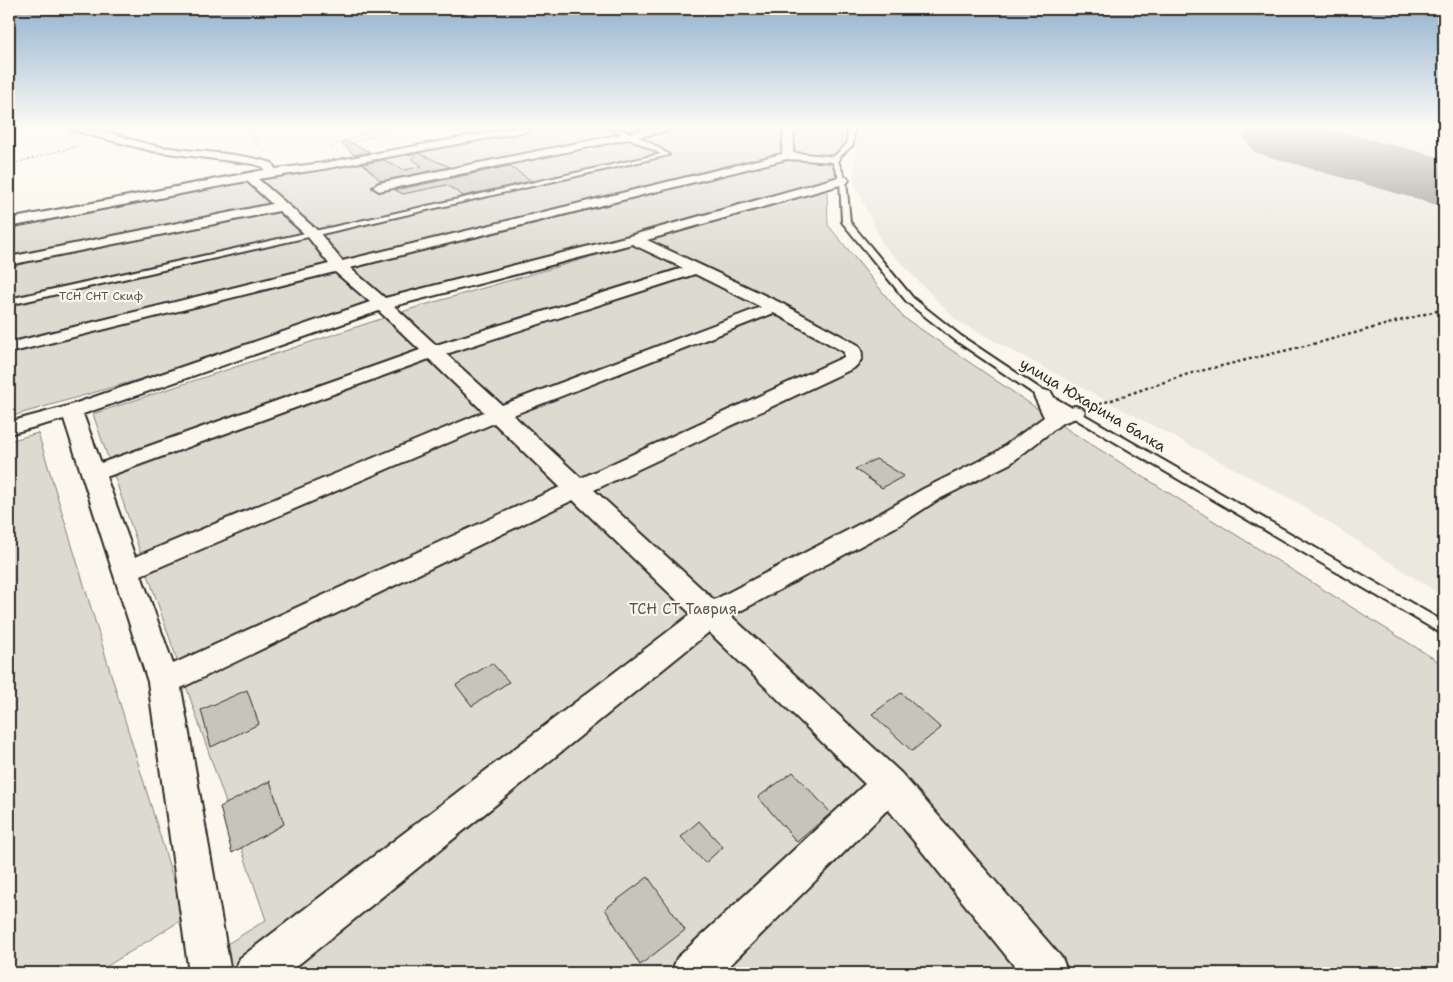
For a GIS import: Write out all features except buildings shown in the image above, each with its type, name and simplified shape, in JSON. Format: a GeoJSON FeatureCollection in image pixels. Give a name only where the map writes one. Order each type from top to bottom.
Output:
{"type":"FeatureCollection","features":[{"type":"Feature","properties":{"kind":"street"},"geometry":{"type":"LineString","coordinates":[[254,176],[263,174]]}},
{"type":"Feature","properties":{"kind":"street"},"geometry":{"type":"LineString","coordinates":[[9,222],[269,174]]}},
{"type":"Feature","properties":{"kind":"street"},"geometry":{"type":"LineString","coordinates":[[378,187],[442,174]]}},
{"type":"Feature","properties":{"kind":"street"},"geometry":{"type":"LineString","coordinates":[[9,348],[340,268],[716,174]]}},
{"type":"Feature","properties":{"kind":"street"},"geometry":{"type":"LineString","coordinates":[[254,176],[252,180],[284,206],[313,234],[340,268],[382,304],[889,784],[1047,973]]}},
{"type":"Feature","properties":{"kind":"street"},"geometry":{"type":"LineString","coordinates":[[9,428],[72,411],[382,304],[634,239],[843,180]]}},
{"type":"Feature","properties":{"kind":"street"},"geometry":{"type":"LineString","coordinates":[[9,261],[284,206]]}},
{"type":"Feature","properties":{"kind":"street"},"geometry":{"type":"LineString","coordinates":[[164,682],[576,488],[838,368],[853,359],[852,349],[775,307],[634,239]]}},
{"type":"Feature","properties":{"kind":"street"},"geometry":{"type":"LineString","coordinates":[[93,474],[432,352],[697,269]]}},
{"type":"Feature","properties":{"kind":"street"},"geometry":{"type":"LineString","coordinates":[[126,571],[497,414],[775,307]]}},
{"type":"Feature","properties":{"kind":"street"},"geometry":{"type":"LineString","coordinates":[[255,973],[710,615],[890,519],[931,494],[1003,458],[1065,415],[1044,396]]}},
{"type":"Feature","properties":{"kind":"street"},"geometry":{"type":"LineString","coordinates":[[72,411],[164,682],[210,973]]}},
{"type":"Feature","properties":{"kind":"street"},"geometry":{"type":"LineString","coordinates":[[692,973],[889,784]]}},
{"type":"Feature","properties":{"kind":"lane"},"geometry":{"type":"LineString","coordinates":[[9,302],[582,174]]}},
{"type":"Feature","properties":{"kind":"lane","name":"улица Юхарина балка"},"geometry":{"type":"LineString","coordinates":[[840,174],[843,180],[846,222],[910,300],[958,338],[1044,396]]}},
{"type":"Feature","properties":{"kind":"lane","name":"улица Юхарина балка"},"geometry":{"type":"LineString","coordinates":[[1065,415],[1444,629]]}},
{"type":"Feature","properties":{"kind":"path"},"geometry":{"type":"LineString","coordinates":[[1065,415],[1188,374],[1321,342],[1444,309]]}},
{"type":"Feature","properties":{"kind":"shaded area"},"geometry":{"type":"Polygon","coordinates":[[[854,174],[1444,174],[1444,597],[1300,504],[957,321],[882,243],[854,182],[854,174]]]}},
{"type":"Feature","properties":{"kind":"green space","name":"ТСН СНТ Скиф"},"geometry":{"type":"Polygon","coordinates":[[[273,174],[838,174],[837,178],[9,417],[9,221],[273,174]]]}},
{"type":"Feature","properties":{"kind":"green space","name":"ТСН СТ Таврия"},"geometry":{"type":"Polygon","coordinates":[[[827,189],[828,225],[903,317],[1070,431],[1444,665],[1444,973],[180,973],[266,920],[93,414],[414,308],[827,189]]]}},
{"type":"Feature","properties":{"kind":"green space"},"geometry":{"type":"Polygon","coordinates":[[[38,433],[185,918],[96,973],[9,973],[9,441],[38,433]]]}},
{"type":"Feature","properties":{"kind":"runway"},"geometry":{"type":"LineString","coordinates":[[1411,174],[1444,183]]}}]}
